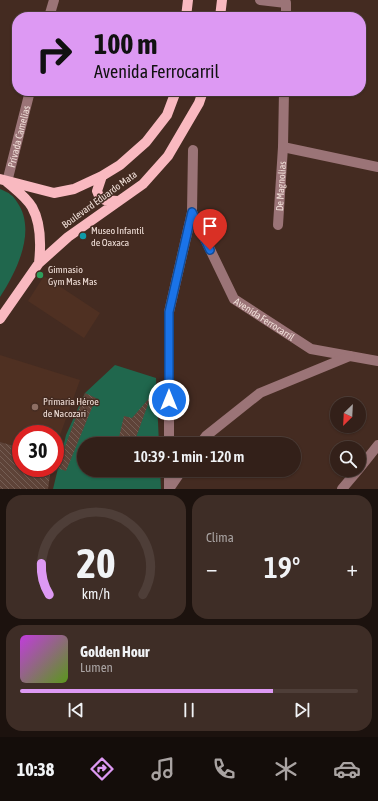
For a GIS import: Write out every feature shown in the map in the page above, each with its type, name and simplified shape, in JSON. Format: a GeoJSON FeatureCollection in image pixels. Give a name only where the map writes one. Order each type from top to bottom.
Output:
{"type":"FeatureCollection","features":[{"type":"Feature","properties":{"kind":"main road"},"geometry":{"type":"LineString","coordinates":[[187,12],[188,0]]}},
{"type":"Feature","properties":{"kind":"main road"},"geometry":{"type":"LineString","coordinates":[[221,12],[222,0]]}},
{"type":"Feature","properties":{"kind":"main road","name":"Boulevard Eduardo Mata"},"geometry":{"type":"LineString","coordinates":[[4,180],[54,193],[74,189],[102,176],[120,165],[146,142],[167,115],[174,96]]}},
{"type":"Feature","properties":{"kind":"main road","name":"Boulevard Eduardo Mata"},"geometry":{"type":"LineString","coordinates":[[0,319],[39,263],[68,237],[143,184],[168,156],[199,103],[201,96]]}},
{"type":"Feature","properties":{"kind":"main road"},"geometry":{"type":"LineString","coordinates":[[102,176],[97,191],[99,196],[105,200],[117,202]]}},
{"type":"Feature","properties":{"kind":"main road"},"geometry":{"type":"LineString","coordinates":[[4,180],[31,206],[36,217],[41,247],[39,263]]}},
{"type":"Feature","properties":{"kind":"street"},"geometry":{"type":"LineString","coordinates":[[50,12],[54,0]]}},
{"type":"Feature","properties":{"kind":"street"},"geometry":{"type":"LineString","coordinates":[[260,0],[286,3],[286,12]]}},
{"type":"Feature","properties":{"kind":"street","name":"Privada Camelias"},"geometry":{"type":"LineString","coordinates":[[4,180],[29,96]]}},
{"type":"Feature","properties":{"kind":"street","name":"De Magnolias"},"geometry":{"type":"LineString","coordinates":[[278,225],[283,147],[284,96]]}},
{"type":"Feature","properties":{"kind":"street"},"geometry":{"type":"LineString","coordinates":[[283,147],[378,168]]}},
{"type":"Feature","properties":{"kind":"street","name":"Avenida Ferrocarril"},"geometry":{"type":"LineString","coordinates":[[193,150],[192,212],[234,299],[311,349],[378,361]]}},
{"type":"Feature","properties":{"kind":"street"},"geometry":{"type":"LineString","coordinates":[[169,437],[169,312],[192,212]]}},
{"type":"Feature","properties":{"kind":"street"},"geometry":{"type":"LineString","coordinates":[[205,437],[260,393],[350,356]]}},
{"type":"Feature","properties":{"kind":"street"},"geometry":{"type":"LineString","coordinates":[[366,460],[378,444]]}},
{"type":"Feature","properties":{"kind":"street"},"geometry":{"type":"LineString","coordinates":[[169,477],[169,489]]}},
{"type":"Feature","properties":{"kind":"street"},"geometry":{"type":"LineString","coordinates":[[169,489],[177,477]]}},
{"type":"Feature","properties":{"kind":"street"},"geometry":{"type":"LineString","coordinates":[[342,489],[353,477]]}},
{"type":"Feature","properties":{"kind":"shaded area"},"geometry":{"type":"Polygon","coordinates":[[[44,276],[100,313],[84,338],[28,301],[44,276]]]}},
{"type":"Feature","properties":{"kind":"shaded area","name":"Primaria Héroe de Nacozari"},"geometry":{"type":"Polygon","coordinates":[[[0,355],[80,380],[64,425],[12,425],[12,445],[0,442],[0,355]]]}},
{"type":"Feature","properties":{"kind":"green space"},"geometry":{"type":"Polygon","coordinates":[[[0,189],[9,193],[16,200],[23,213],[25,238],[13,275],[0,297],[0,189]]]}},
{"type":"Feature","properties":{"kind":"green space"},"geometry":{"type":"Polygon","coordinates":[[[115,365],[156,378],[159,437],[77,437],[77,477],[160,477],[161,489],[53,489],[56,477],[64,477],[64,443],[66,435],[85,393],[115,365]]]}},
{"type":"Feature","properties":{"kind":"building"},"geometry":{"type":"Polygon","coordinates":[[[182,391],[187,393],[189,398],[187,403],[182,405],[177,403],[175,398],[177,393],[182,391]]]}},
{"type":"Feature","properties":{"kind":"building"},"geometry":{"type":"Polygon","coordinates":[[[85,393],[96,398],[80,437],[77,437],[77,444],[66,471],[64,470],[64,449],[85,393]]]}},
{"type":"Feature","properties":{"kind":"building"},"geometry":{"type":"Polygon","coordinates":[[[151,396],[136,437],[119,437],[124,416],[132,418],[151,396]]]}},
{"type":"Feature","properties":{"kind":"building"},"geometry":{"type":"Polygon","coordinates":[[[0,442],[12,445],[12,477],[50,477],[48,489],[0,489],[0,442]]]}},
{"type":"Feature","properties":{"kind":"place","name":"Museo Infantil de Oaxaca"},"geometry":{"type":"Point","coordinates":[83,236]}},
{"type":"Feature","properties":{"kind":"place","name":"Gimnasio Gym Mas Mas"},"geometry":{"type":"Point","coordinates":[40,275]}},
{"type":"Feature","properties":{"kind":"place","name":"Primaria Héroe de Nacozari"},"geometry":{"type":"Point","coordinates":[35,407]}},
{"type":"Feature","properties":{"kind":"route"},"geometry":{"type":"LineString","coordinates":[[169,400],[169,312],[192,212],[210,250]]}}]}
